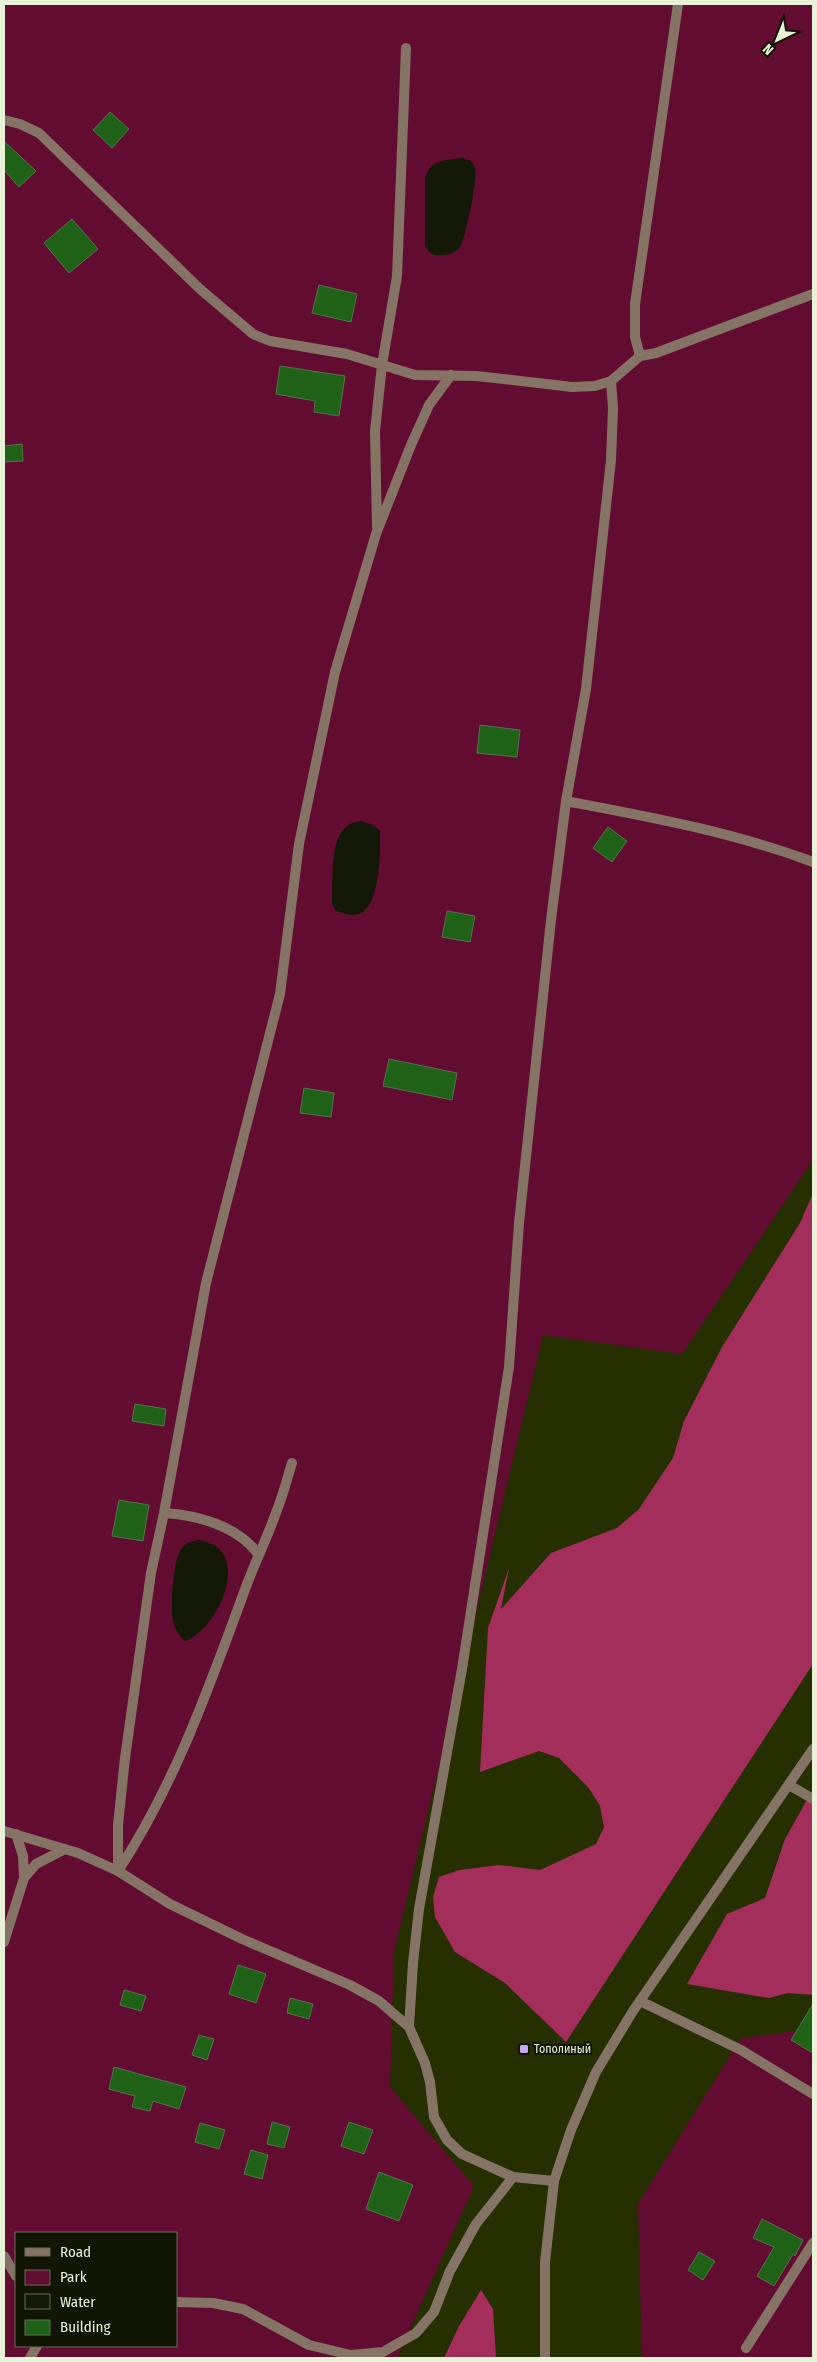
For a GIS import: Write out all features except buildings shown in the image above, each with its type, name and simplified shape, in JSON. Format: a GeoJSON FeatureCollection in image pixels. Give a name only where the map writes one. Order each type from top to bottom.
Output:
{"type":"FeatureCollection","features":[{"type":"Feature","properties":{"kind":"street"},"geometry":{"type":"LineString","coordinates":[[640,356],[635,337],[636,304],[643,242],[678,4]]}},
{"type":"Feature","properties":{"kind":"street"},"geometry":{"type":"LineString","coordinates":[[376,534],[377,479],[374,431],[382,365],[397,276],[406,48]]}},
{"type":"Feature","properties":{"kind":"street"},"geometry":{"type":"LineString","coordinates":[[4,120],[20,124],[40,133],[200,289],[253,334],[270,341],[347,354],[415,374],[477,376],[572,388],[595,386],[611,381],[640,356],[656,354],[813,294]]}},
{"type":"Feature","properties":{"kind":"street"},"geometry":{"type":"LineString","coordinates":[[118,1871],[118,1825],[125,1758],[151,1573],[164,1513],[206,1283],[280,994],[299,844],[335,672],[376,534],[429,405],[451,375]]}},
{"type":"Feature","properties":{"kind":"street"},"geometry":{"type":"LineString","coordinates":[[554,2181],[513,2177],[462,2154],[447,2140],[434,2117],[430,2082],[425,2064],[409,2026],[419,1909],[462,1669],[509,1367],[519,1223],[551,920],[566,801],[589,670],[611,460],[613,408],[611,381]]}},
{"type":"Feature","properties":{"kind":"street"},"geometry":{"type":"LineString","coordinates":[[566,801],[677,822],[768,845],[813,862]]}},
{"type":"Feature","properties":{"kind":"street"},"geometry":{"type":"LineString","coordinates":[[118,1871],[144,1832],[166,1789],[219,1659],[258,1554],[277,1511],[292,1463]]}},
{"type":"Feature","properties":{"kind":"street"},"geometry":{"type":"LineString","coordinates":[[164,1513],[186,1514],[222,1527],[249,1542],[258,1554]]}},
{"type":"Feature","properties":{"kind":"street"},"geometry":{"type":"LineString","coordinates":[[545,2358],[545,2262],[554,2181],[571,2130],[596,2072],[640,2001],[813,1749]]}},
{"type":"Feature","properties":{"kind":"street"},"geometry":{"type":"LineString","coordinates":[[789,1785],[813,1799]]}},
{"type":"Feature","properties":{"kind":"street"},"geometry":{"type":"LineString","coordinates":[[4,1831],[65,1849],[118,1871],[178,1908],[242,1939],[350,1985],[379,2001],[409,2026]]}},
{"type":"Feature","properties":{"kind":"street"},"geometry":{"type":"LineString","coordinates":[[4,1942],[24,1878],[23,1856],[16,1834]]}},
{"type":"Feature","properties":{"kind":"street"},"geometry":{"type":"LineString","coordinates":[[24,1878],[36,1864],[65,1849]]}},
{"type":"Feature","properties":{"kind":"street"},"geometry":{"type":"LineString","coordinates":[[640,2001],[741,2050],[813,2094]]}},
{"type":"Feature","properties":{"kind":"street"},"geometry":{"type":"LineString","coordinates":[[178,2302],[213,2302],[243,2309],[309,2345],[351,2355],[383,2352],[416,2333],[434,2312],[450,2271],[476,2224],[513,2177]]}},
{"type":"Feature","properties":{"kind":"street"},"geometry":{"type":"LineString","coordinates":[[746,2348],[813,2243]]}},
{"type":"Feature","properties":{"kind":"street"},"geometry":{"type":"LineString","coordinates":[[4,2256],[15,2276]]}},
{"type":"Feature","properties":{"kind":"street"},"geometry":{"type":"LineString","coordinates":[[28,2358],[36,2347]]}},
{"type":"Feature","properties":{"kind":"green space"},"geometry":{"type":"Polygon","coordinates":[[[4,4],[813,4],[813,1160],[682,1354],[543,1335],[394,1952],[390,2087],[474,2186],[397,2358],[4,2358],[4,4]]]}},
{"type":"Feature","properties":{"kind":"green space"},"geometry":{"type":"Polygon","coordinates":[[[813,2029],[813,2358],[642,2358],[638,2204],[741,2038],[813,2029]]]}},
{"type":"Feature","properties":{"kind":"shaded area"},"geometry":{"type":"Polygon","coordinates":[[[813,1193],[813,1664],[566,2042],[505,1983],[455,1952],[435,1917],[433,1897],[439,1877],[459,1870],[499,1865],[540,1870],[596,1844],[604,1827],[600,1806],[588,1787],[559,1758],[539,1751],[480,1772],[488,1628],[509,1568],[501,1609],[551,1553],[617,1528],[639,1509],[673,1458],[684,1421],[722,1347],[800,1223],[813,1193]]]}},
{"type":"Feature","properties":{"kind":"shaded area"},"geometry":{"type":"Polygon","coordinates":[[[813,1789],[813,1995],[788,1993],[769,1998],[687,1984],[727,1914],[765,1898],[785,1839],[813,1789]]]}},
{"type":"Feature","properties":{"kind":"shaded area"},"geometry":{"type":"Polygon","coordinates":[[[481,2290],[493,2309],[496,2358],[444,2358],[459,2326],[481,2290]]]}},
{"type":"Feature","properties":{"kind":"water"},"geometry":{"type":"Polygon","coordinates":[[[463,158],[471,161],[475,167],[473,195],[465,232],[460,247],[454,253],[435,255],[429,252],[425,246],[425,178],[431,167],[435,164],[445,160],[463,158]]]}},
{"type":"Feature","properties":{"kind":"water"},"geometry":{"type":"Polygon","coordinates":[[[361,821],[373,825],[380,831],[378,877],[371,901],[366,909],[359,914],[350,915],[336,911],[332,904],[334,854],[342,832],[350,824],[361,821]]]}},
{"type":"Feature","properties":{"kind":"water"},"geometry":{"type":"Polygon","coordinates":[[[199,1540],[216,1547],[225,1558],[228,1573],[219,1607],[209,1622],[197,1634],[185,1641],[181,1638],[174,1625],[172,1598],[174,1573],[182,1548],[192,1541],[199,1540]]]}},
{"type":"Feature","properties":{"kind":"place","name":"Тополиный"},"geometry":{"type":"Point","coordinates":[524,2049]}}]}
